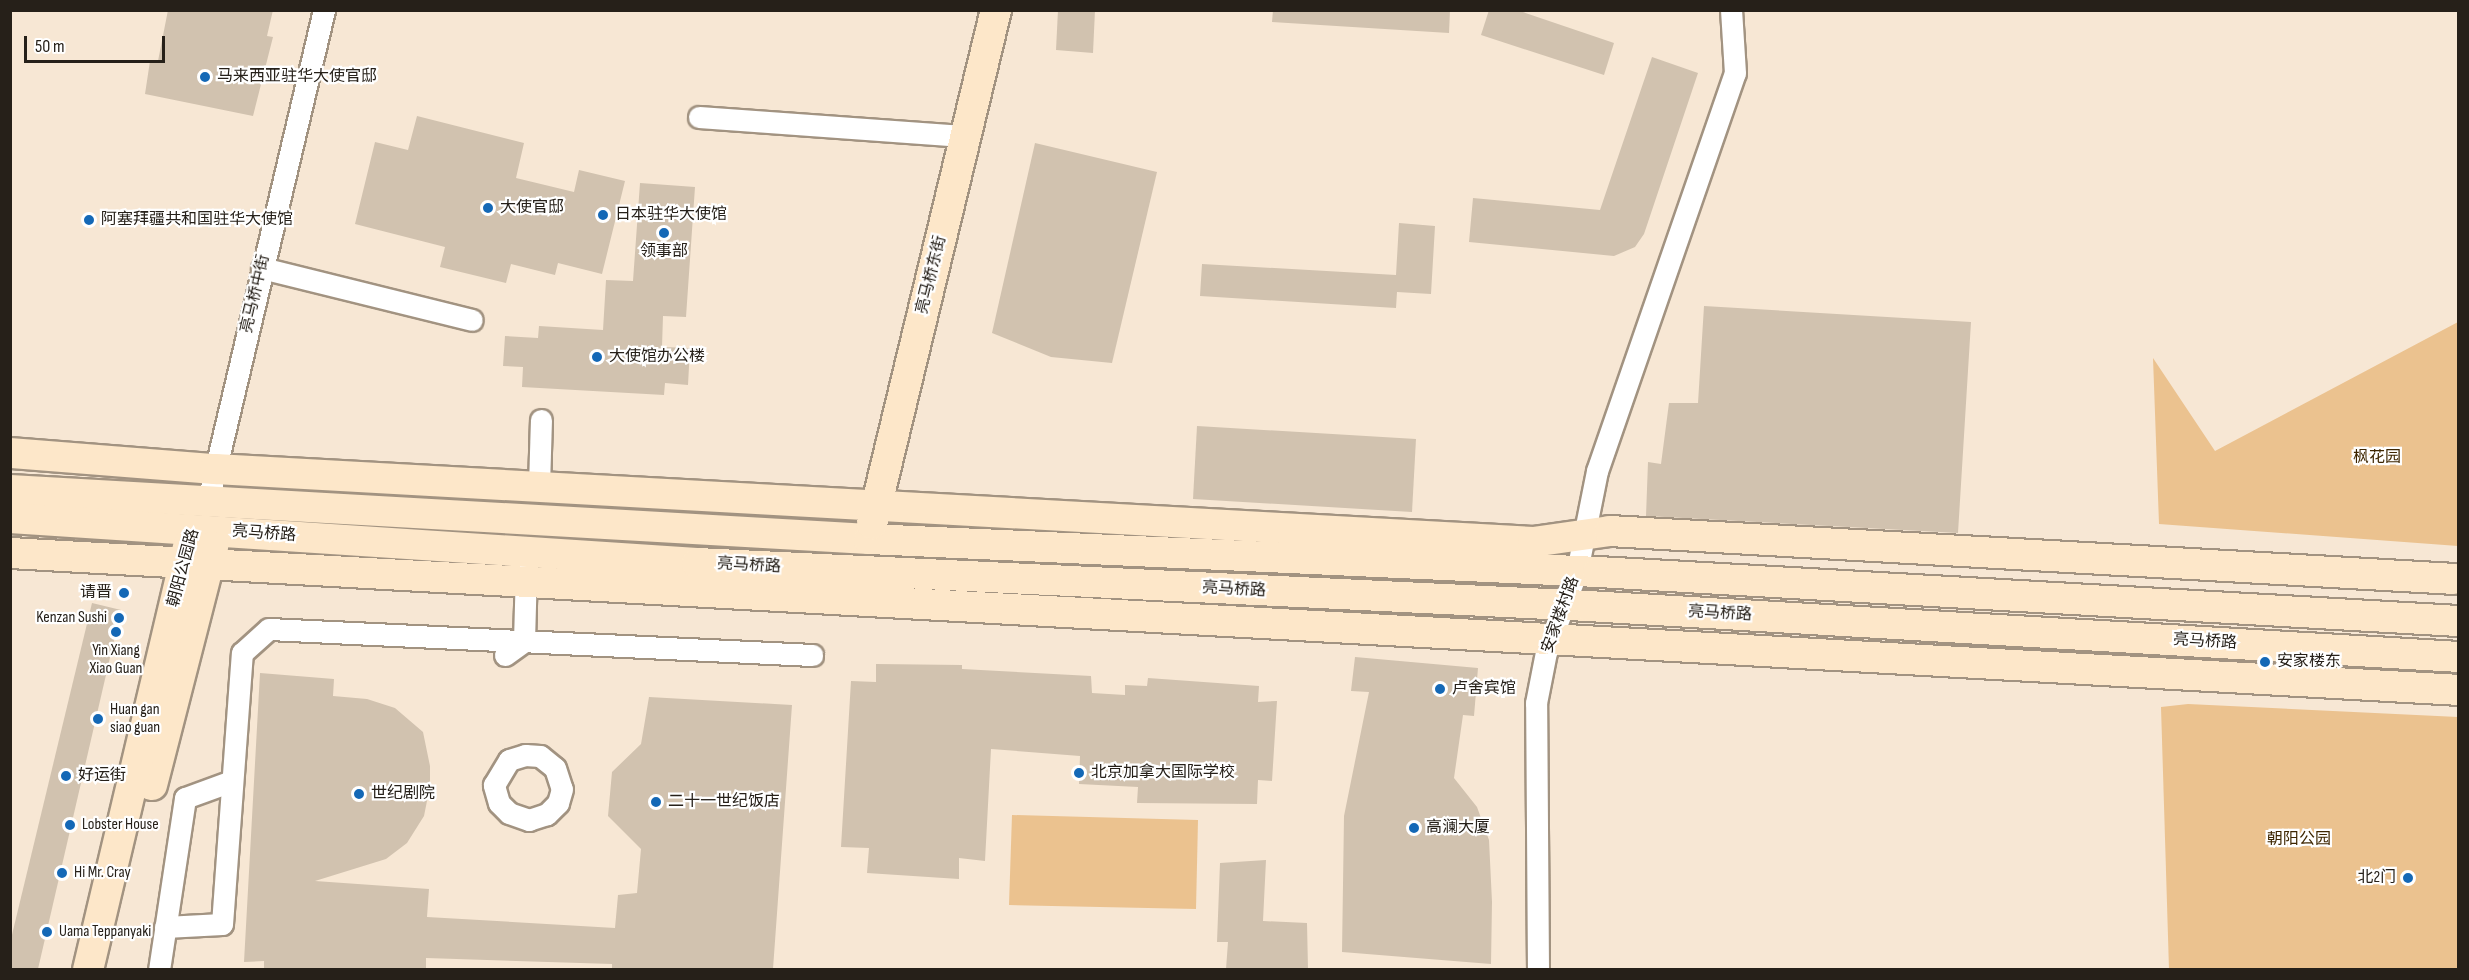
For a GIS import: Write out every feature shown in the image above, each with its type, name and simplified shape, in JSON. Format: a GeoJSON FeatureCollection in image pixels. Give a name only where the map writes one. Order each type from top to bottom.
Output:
{"type":"FeatureCollection","features":[{"type":"Feature","properties":{"kind":"main road","name":"亮马桥东街"},"geometry":{"type":"LineString","coordinates":[[869,539],[996,10]]}},
{"type":"Feature","properties":{"kind":"main road"},"geometry":{"type":"LineString","coordinates":[[10,453],[215,469],[1533,542],[1586,532],[1610,531],[2457,579]]}},
{"type":"Feature","properties":{"kind":"main road","name":"亮马桥路"},"geometry":{"type":"LineString","coordinates":[[10,490],[869,539],[1577,571],[2458,621]]}},
{"type":"Feature","properties":{"kind":"main road","name":"朝阳公园路"},"geometry":{"type":"LineString","coordinates":[[88,969],[197,563],[205,530],[208,501]]}},
{"type":"Feature","properties":{"kind":"main road","name":"亮马桥路"},"geometry":{"type":"LineString","coordinates":[[10,518],[205,530],[526,567],[1566,606],[2458,657]]}},
{"type":"Feature","properties":{"kind":"main road"},"geometry":{"type":"LineString","coordinates":[[10,553],[197,563],[526,567],[1550,639],[2458,690]]}},
{"type":"Feature","properties":{"kind":"main road","name":"朝阳公园路"},"geometry":{"type":"LineString","coordinates":[[108,969],[150,795],[197,563]]}},
{"type":"Feature","properties":{"kind":"main road"},"geometry":{"type":"LineString","coordinates":[[2392,617],[2457,579]]}},
{"type":"Feature","properties":{"kind":"main road"},"geometry":{"type":"LineString","coordinates":[[1967,628],[2068,669]]}},
{"type":"Feature","properties":{"kind":"street","name":"亮马桥中街"},"geometry":{"type":"LineString","coordinates":[[208,501],[324,10]]}},
{"type":"Feature","properties":{"kind":"street","name":"安家楼村路"},"geometry":{"type":"LineString","coordinates":[[1538,969],[1536,703],[1550,639],[1566,606],[1577,571],[1597,471],[1664,272],[1735,73],[1731,10]]}},
{"type":"Feature","properties":{"kind":"street"},"geometry":{"type":"LineString","coordinates":[[699,117],[966,136]]}},
{"type":"Feature","properties":{"kind":"street"},"geometry":{"type":"LineString","coordinates":[[262,268],[472,320]]}},
{"type":"Feature","properties":{"kind":"street"},"geometry":{"type":"LineString","coordinates":[[539,486],[541,420]]}},
{"type":"Feature","properties":{"kind":"street"},"geometry":{"type":"LineString","coordinates":[[524,641],[526,567]]}},
{"type":"Feature","properties":{"kind":"street"},"geometry":{"type":"LineString","coordinates":[[165,927],[222,924],[242,653],[269,629],[812,655]]}},
{"type":"Feature","properties":{"kind":"street"},"geometry":{"type":"LineString","coordinates":[[505,655],[524,641]]}},
{"type":"Feature","properties":{"kind":"street"},"geometry":{"type":"LineString","coordinates":[[150,795],[185,798],[232,781]]}},
{"type":"Feature","properties":{"kind":"street"},"geometry":{"type":"LineString","coordinates":[[159,969],[185,798]]}},
{"type":"Feature","properties":{"kind":"green space","name":"枫花园"},"geometry":{"type":"Polygon","coordinates":[[[2458,322],[2458,546],[2159,524],[2153,358],[2215,451],[2458,322]]]}},
{"type":"Feature","properties":{"kind":"green space","name":"朝阳公园"},"geometry":{"type":"Polygon","coordinates":[[[2188,704],[2458,717],[2458,969],[2169,969],[2161,707],[2188,704]]]}},
{"type":"Feature","properties":{"kind":"green space"},"geometry":{"type":"Polygon","coordinates":[[[1012,815],[1198,820],[1196,909],[1009,905],[1012,815]]]}},
{"type":"Feature","properties":{"kind":"building","name":"马来西亚驻华大使官邸"},"geometry":{"type":"Polygon","coordinates":[[[168,10],[273,10],[267,36],[273,37],[253,116],[145,94],[150,61],[158,61],[168,10]]]}},
{"type":"Feature","properties":{"kind":"building"},"geometry":{"type":"Polygon","coordinates":[[[1058,10],[1095,10],[1093,53],[1056,50],[1058,10]]]}},
{"type":"Feature","properties":{"kind":"building"},"geometry":{"type":"Polygon","coordinates":[[[1273,10],[1450,10],[1449,33],[1272,22],[1273,10]]]}},
{"type":"Feature","properties":{"kind":"building"},"geometry":{"type":"Polygon","coordinates":[[[1489,10],[1517,10],[1614,43],[1604,75],[1481,35],[1489,10]]]}},
{"type":"Feature","properties":{"kind":"building"},"geometry":{"type":"Polygon","coordinates":[[[1652,57],[1698,73],[1644,234],[1635,247],[1614,256],[1469,242],[1473,198],[1600,210],[1652,57]]]}},
{"type":"Feature","properties":{"kind":"building","name":"大使官邸"},"geometry":{"type":"Polygon","coordinates":[[[417,116],[524,143],[516,178],[574,192],[579,170],[625,181],[602,274],[558,263],[555,275],[511,264],[506,283],[440,267],[445,247],[355,224],[375,142],[408,150],[417,116]]]}},
{"type":"Feature","properties":{"kind":"building"},"geometry":{"type":"Polygon","coordinates":[[[1035,143],[1157,172],[1112,363],[1051,357],[992,333],[1035,143]]]}},
{"type":"Feature","properties":{"kind":"building"},"geometry":{"type":"Polygon","coordinates":[[[640,183],[695,187],[686,317],[663,316],[662,347],[690,348],[688,385],[665,383],[664,395],[522,387],[523,367],[503,366],[505,336],[538,338],[539,326],[603,330],[606,280],[633,281],[640,183]]]}},
{"type":"Feature","properties":{"kind":"building"},"geometry":{"type":"Polygon","coordinates":[[[1399,223],[1435,226],[1431,294],[1397,292],[1396,308],[1200,296],[1202,264],[1396,275],[1399,223]]]}},
{"type":"Feature","properties":{"kind":"building"},"geometry":{"type":"Polygon","coordinates":[[[1704,306],[1971,322],[1958,533],[1646,516],[1648,462],[1661,464],[1669,403],[1698,403],[1704,306]]]}},
{"type":"Feature","properties":{"kind":"building"},"geometry":{"type":"Polygon","coordinates":[[[1197,426],[1416,439],[1412,512],[1193,499],[1197,426]]]}},
{"type":"Feature","properties":{"kind":"building","name":"好运街"},"geometry":{"type":"Polygon","coordinates":[[[92,603],[121,610],[38,969],[10,969],[10,943],[92,603]]]}},
{"type":"Feature","properties":{"kind":"building","name":"高澜大厦"},"geometry":{"type":"Polygon","coordinates":[[[1355,657],[1478,668],[1474,716],[1463,715],[1454,778],[1477,807],[1489,840],[1492,902],[1491,964],[1342,952],[1344,816],[1369,692],[1351,691],[1355,657]]]}},
{"type":"Feature","properties":{"kind":"building"},"geometry":{"type":"Polygon","coordinates":[[[876,664],[962,665],[962,669],[1091,676],[1092,693],[1125,695],[1125,685],[1147,686],[1148,678],[1259,686],[1258,702],[1277,701],[1272,781],[1258,780],[1257,804],[1137,803],[1138,787],[1079,784],[1080,756],[991,749],[985,861],[959,858],[959,879],[867,873],[869,848],[841,847],[851,681],[876,682],[876,664]]]}},
{"type":"Feature","properties":{"kind":"building"},"geometry":{"type":"Polygon","coordinates":[[[260,673],[334,679],[333,696],[367,699],[395,708],[423,732],[430,766],[430,786],[424,816],[407,843],[386,859],[315,881],[429,889],[427,917],[615,928],[618,895],[637,893],[641,849],[608,816],[612,772],[641,744],[649,697],[792,705],[773,969],[612,969],[612,964],[426,958],[426,969],[264,969],[264,961],[244,962],[260,673]]]}},
{"type":"Feature","properties":{"kind":"building"},"geometry":{"type":"Polygon","coordinates":[[[1266,860],[1263,921],[1307,923],[1308,969],[1226,969],[1228,942],[1217,942],[1220,863],[1266,860]]]}},
{"type":"Feature","properties":{"kind":"place","name":"马来西亚驻华大使官邸"},"geometry":{"type":"Point","coordinates":[205,77]}},
{"type":"Feature","properties":{"kind":"place","name":"大使官邸"},"geometry":{"type":"Point","coordinates":[488,208]}},
{"type":"Feature","properties":{"kind":"place","name":"日本驻华大使馆"},"geometry":{"type":"Point","coordinates":[603,215]}},
{"type":"Feature","properties":{"kind":"place","name":"阿塞拜疆共和国驻华大使馆"},"geometry":{"type":"Point","coordinates":[89,220]}},
{"type":"Feature","properties":{"kind":"place","name":"领事部"},"geometry":{"type":"Point","coordinates":[664,233]}},
{"type":"Feature","properties":{"kind":"place","name":"大使馆办公楼"},"geometry":{"type":"Point","coordinates":[597,357]}},
{"type":"Feature","properties":{"kind":"place","name":"请晋"},"geometry":{"type":"Point","coordinates":[124,593]}},
{"type":"Feature","properties":{"kind":"place","name":"Kenzan Sushi"},"geometry":{"type":"Point","coordinates":[119,618]}},
{"type":"Feature","properties":{"kind":"place","name":"Yin Xiang Xiao Guan"},"geometry":{"type":"Point","coordinates":[116,632]}},
{"type":"Feature","properties":{"kind":"place","name":"安家楼东"},"geometry":{"type":"Point","coordinates":[2265,662]}},
{"type":"Feature","properties":{"kind":"place","name":"卢舍宾馆"},"geometry":{"type":"Point","coordinates":[1440,689]}},
{"type":"Feature","properties":{"kind":"place","name":"Huan gan siao guan"},"geometry":{"type":"Point","coordinates":[98,719]}},
{"type":"Feature","properties":{"kind":"place","name":"北京加拿大国际学校"},"geometry":{"type":"Point","coordinates":[1079,773]}},
{"type":"Feature","properties":{"kind":"place","name":"好运街"},"geometry":{"type":"Point","coordinates":[66,776]}},
{"type":"Feature","properties":{"kind":"place","name":"世纪剧院"},"geometry":{"type":"Point","coordinates":[359,794]}},
{"type":"Feature","properties":{"kind":"place","name":"二十一世纪饭店"},"geometry":{"type":"Point","coordinates":[656,802]}},
{"type":"Feature","properties":{"kind":"place","name":"Lobster House"},"geometry":{"type":"Point","coordinates":[70,825]}},
{"type":"Feature","properties":{"kind":"place","name":"高澜大厦"},"geometry":{"type":"Point","coordinates":[1414,828]}},
{"type":"Feature","properties":{"kind":"place","name":"Hi Mr. Cray"},"geometry":{"type":"Point","coordinates":[62,873]}},
{"type":"Feature","properties":{"kind":"place","name":"北2门"},"geometry":{"type":"Point","coordinates":[2408,878]}},
{"type":"Feature","properties":{"kind":"place","name":"Uama Teppanyaki"},"geometry":{"type":"Point","coordinates":[47,932]}}]}
